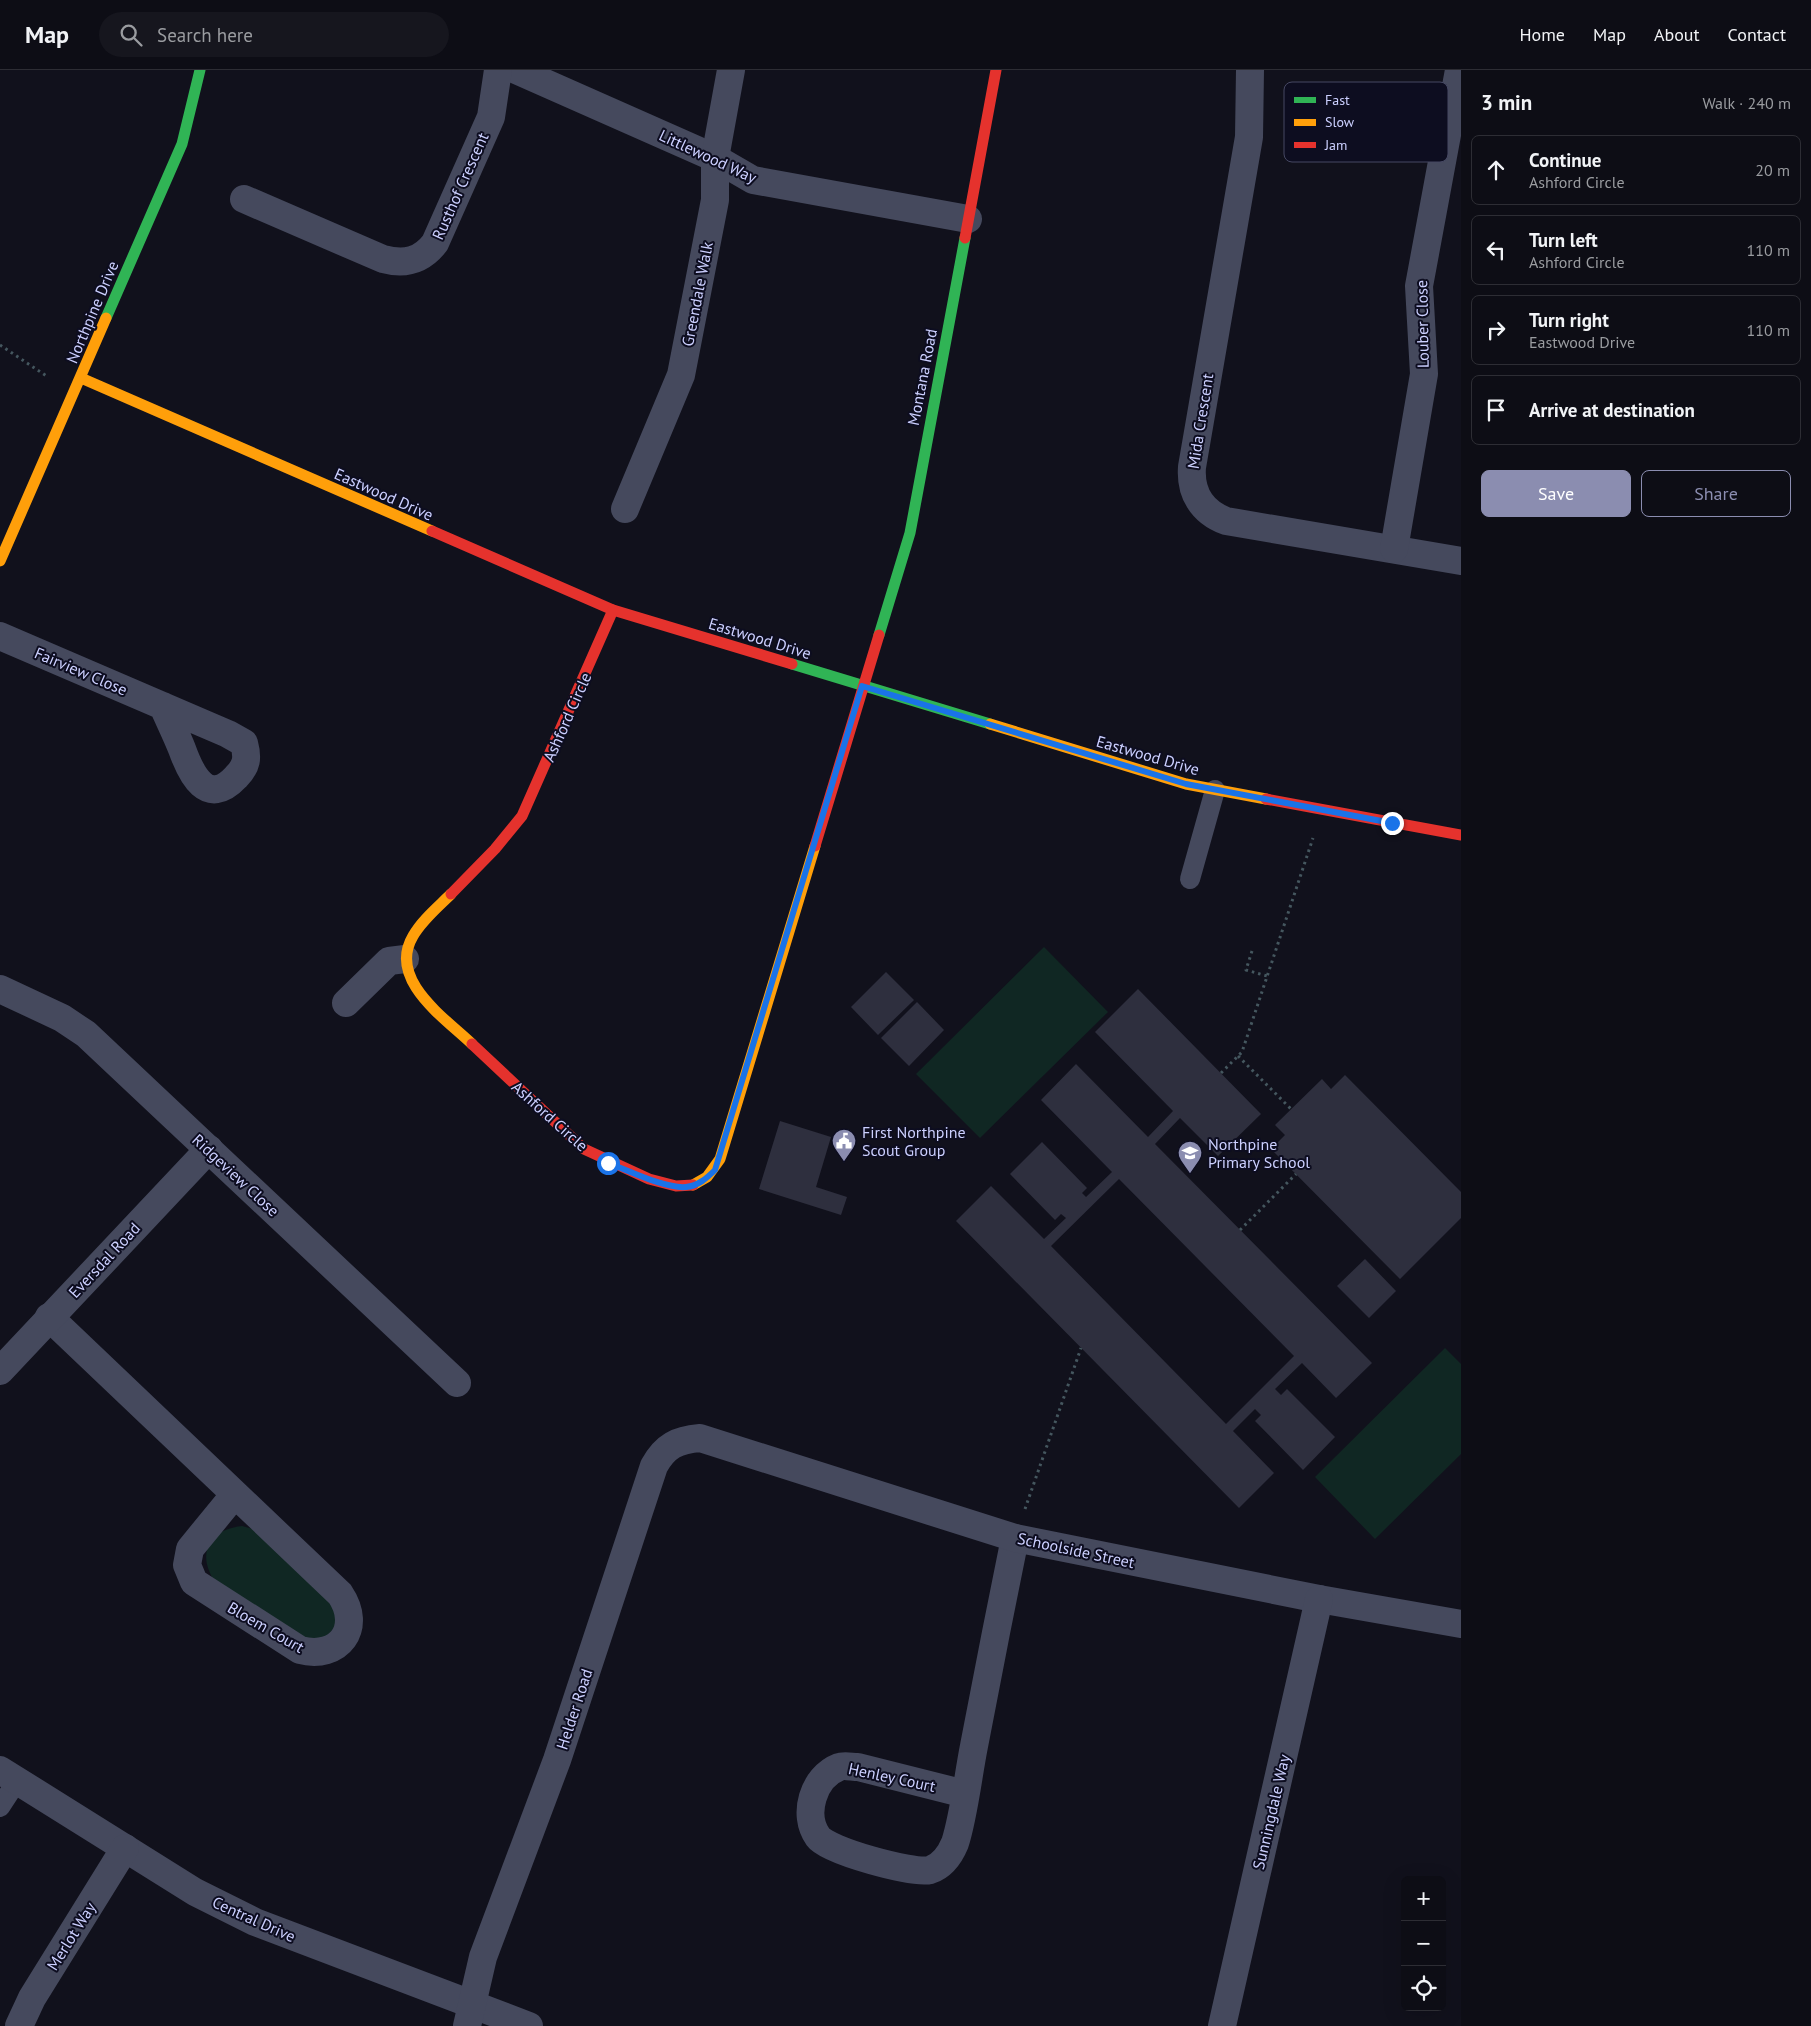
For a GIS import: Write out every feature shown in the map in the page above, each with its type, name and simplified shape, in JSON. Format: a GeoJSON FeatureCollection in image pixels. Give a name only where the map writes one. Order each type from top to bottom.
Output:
{"type":"FeatureCollection","features":[{"type":"Feature","properties":{"kind":"street","name":"Northpine Drive"},"geometry":{"type":"LineString","coordinates":[[0,561],[182,144],[200,70]]}},
{"type":"Feature","properties":{"kind":"street","name":"Rusthof Crescent"},"geometry":{"type":"LineString","coordinates":[[244,199],[383,258],[406,262],[416,259],[427,252],[435,243],[491,117],[498,70]]}},
{"type":"Feature","properties":{"kind":"street","name":"Littlewood Way"},"geometry":{"type":"LineString","coordinates":[[516,70],[714,158],[752,180],[968,220]]}},
{"type":"Feature","properties":{"kind":"street","name":"Greendale Walk"},"geometry":{"type":"LineString","coordinates":[[625,508],[681,375],[715,200],[714,158],[731,70]]}},
{"type":"Feature","properties":{"kind":"street","name":"Montana Road"},"geometry":{"type":"LineString","coordinates":[[862,686],[910,533],[996,70]]}},
{"type":"Feature","properties":{"kind":"street","name":"Mida Crescent"},"geometry":{"type":"LineString","coordinates":[[1250,70],[1249,137],[1192,467],[1193,488],[1204,509],[1226,521],[1461,561]]}},
{"type":"Feature","properties":{"kind":"street","name":"Louber Close"},"geometry":{"type":"LineString","coordinates":[[1448,129],[1459,70]]}},
{"type":"Feature","properties":{"kind":"street","name":"Louber Close"},"geometry":{"type":"LineString","coordinates":[[1394,550],[1424,374],[1419,286],[1442,162]]}},
{"type":"Feature","properties":{"kind":"street","name":"Eastwood Drive"},"geometry":{"type":"LineString","coordinates":[[81,378],[613,610],[1073,750],[1215,790],[1461,835]]}},
{"type":"Feature","properties":{"kind":"street","name":"Ashford Circle"},"geometry":{"type":"LineString","coordinates":[[613,610],[522,816],[504,839],[412,936],[405,959],[408,973],[414,986],[423,997],[584,1148],[608,1163],[673,1186],[685,1187],[707,1178],[715,1170],[720,1159],[862,686]]}},
{"type":"Feature","properties":{"kind":"street","name":"Fairview Close"},"geometry":{"type":"LineString","coordinates":[[0,636],[163,706]]}},
{"type":"Feature","properties":{"kind":"street"},"geometry":{"type":"LineString","coordinates":[[346,1003],[389,961],[405,959]]}},
{"type":"Feature","properties":{"kind":"street","name":"Ridgeview Close"},"geometry":{"type":"LineString","coordinates":[[0,990],[62,1018],[86,1034],[458,1382]]}},
{"type":"Feature","properties":{"kind":"street","name":"Eversdal Road"},"geometry":{"type":"LineString","coordinates":[[0,1371],[209,1149]]}},
{"type":"Feature","properties":{"kind":"street","name":"Bloem Court"},"geometry":{"type":"LineString","coordinates":[[49,1318],[235,1494],[344,1599],[350,1615],[349,1627],[344,1638],[335,1647],[319,1652],[300,1650],[194,1582],[187,1565],[190,1549],[235,1494]]}},
{"type":"Feature","properties":{"kind":"street","name":"Schoolside Street"},"geometry":{"type":"LineString","coordinates":[[700,1438],[1015,1538],[1319,1599],[1461,1624]]}},
{"type":"Feature","properties":{"kind":"street","name":"Helder Road"},"geometry":{"type":"LineString","coordinates":[[469,2016],[482,1957],[557,1760],[654,1466],[661,1453],[669,1445],[681,1439],[700,1438]]}},
{"type":"Feature","properties":{"kind":"street","name":"Henley Court"},"geometry":{"type":"LineString","coordinates":[[965,1794],[858,1766],[840,1766],[825,1775],[816,1790],[811,1803],[810,1822],[819,1839],[836,1849],[911,1870],[930,1870],[946,1860],[955,1843],[965,1794],[1015,1538]]}},
{"type":"Feature","properties":{"kind":"street","name":"Sunningdale Way"},"geometry":{"type":"LineString","coordinates":[[1222,2026],[1319,1599]]}},
{"type":"Feature","properties":{"kind":"street","name":"Central Drive"},"geometry":{"type":"LineString","coordinates":[[8,1776],[195,1892],[256,1922],[469,2016],[529,2026]]}},
{"type":"Feature","properties":{"kind":"street","name":"Merlot Way"},"geometry":{"type":"LineString","coordinates":[[18,2026],[32,1998],[125,1848]]}},
{"type":"Feature","properties":{"kind":"lane"},"geometry":{"type":"LineString","coordinates":[[1190,880],[1215,790]]}},
{"type":"Feature","properties":{"kind":"lane"},"geometry":{"type":"LineString","coordinates":[[0,1807],[8,1776]]}},
{"type":"Feature","properties":{"kind":"path"},"geometry":{"type":"LineString","coordinates":[[0,345],[55,381]]}},
{"type":"Feature","properties":{"kind":"path"},"geometry":{"type":"LineString","coordinates":[[1221,1073],[1242,1052],[1314,835]]}},
{"type":"Feature","properties":{"kind":"path"},"geometry":{"type":"LineString","coordinates":[[1252,951],[1246,970],[1268,976]]}},
{"type":"Feature","properties":{"kind":"path"},"geometry":{"type":"LineString","coordinates":[[1238,1056],[1292,1109]]}},
{"type":"Feature","properties":{"kind":"path"},"geometry":{"type":"LineString","coordinates":[[1240,1230],[1296,1174]]}},
{"type":"Feature","properties":{"kind":"path"},"geometry":{"type":"LineString","coordinates":[[1015,1538],[1081,1348]]}},
{"type":"Feature","properties":{"kind":"green space"},"geometry":{"type":"Polygon","coordinates":[[[1044,947],[1108,1012],[980,1138],[916,1074],[1044,947]]]}},
{"type":"Feature","properties":{"kind":"green space"},"geometry":{"type":"Polygon","coordinates":[[[1445,1348],[1461,1364],[1461,1454],[1375,1539],[1315,1477],[1445,1348]]]}},
{"type":"Feature","properties":{"kind":"green space"},"geometry":{"type":"Polygon","coordinates":[[[242,1526],[253,1529],[263,1536],[336,1609],[336,1626],[325,1638],[309,1640],[218,1586],[211,1576],[207,1565],[208,1547],[212,1539],[220,1533],[242,1526]]]}},
{"type":"Feature","properties":{"kind":"building"},"geometry":{"type":"Polygon","coordinates":[[[886,972],[914,1000],[878,1035],[851,1007],[886,972]]]}},
{"type":"Feature","properties":{"kind":"building"},"geometry":{"type":"Polygon","coordinates":[[[1138,989],[1261,1114],[1218,1156],[1180,1118],[1155,1144],[1372,1363],[1336,1398],[1302,1363],[1275,1389],[1281,1395],[1287,1389],[1335,1437],[1303,1470],[1255,1421],[1261,1415],[1255,1409],[1233,1431],[1274,1473],[1239,1508],[956,1221],[991,1186],[1044,1239],[1066,1218],[1061,1214],[1055,1220],[1010,1174],[1042,1142],[1087,1188],[1082,1193],[1086,1197],[1112,1172],[1041,1100],[1076,1064],[1148,1137],[1173,1111],[1095,1032],[1138,989]],[[1119,1179],[1051,1246],[1226,1424],[1294,1356],[1119,1179]]]}},
{"type":"Feature","properties":{"kind":"building"},"geometry":{"type":"Polygon","coordinates":[[[917,1002],[944,1030],[909,1066],[881,1038],[917,1002]]]}},
{"type":"Feature","properties":{"kind":"building"},"geometry":{"type":"Polygon","coordinates":[[[1345,1075],[1461,1192],[1461,1218],[1400,1279],[1271,1149],[1285,1135],[1275,1125],[1322,1079],[1331,1089],[1345,1075]]]}},
{"type":"Feature","properties":{"kind":"building"},"geometry":{"type":"Polygon","coordinates":[[[780,1121],[831,1137],[816,1187],[847,1197],[841,1215],[759,1189],[780,1121]]]}},
{"type":"Feature","properties":{"kind":"building"},"geometry":{"type":"Polygon","coordinates":[[[1365,1259],[1396,1291],[1369,1318],[1337,1286],[1365,1259]]]}},
{"type":"Feature","properties":{"kind":"traffic: fast"},"geometry":{"type":"LineString","coordinates":[[106,318],[182,144],[200,70]]}},
{"type":"Feature","properties":{"kind":"traffic: fast"},"geometry":{"type":"LineString","coordinates":[[879,635],[910,533],[965,238]]}},
{"type":"Feature","properties":{"kind":"traffic: fast"},"geometry":{"type":"LineString","coordinates":[[792,664],[990,724]]}},
{"type":"Feature","properties":{"kind":"traffic: slow"},"geometry":{"type":"LineString","coordinates":[[0,561],[106,318]]}},
{"type":"Feature","properties":{"kind":"traffic: slow"},"geometry":{"type":"LineString","coordinates":[[81,378],[432,531]]}},
{"type":"Feature","properties":{"kind":"traffic: slow"},"geometry":{"type":"LineString","coordinates":[[990,724],[1186,784],[1266,799]]}},
{"type":"Feature","properties":{"kind":"traffic: slow"},"geometry":{"type":"LineString","coordinates":[[693,1185],[707,1177],[720,1159],[815,846]]}},
{"type":"Feature","properties":{"kind":"traffic: slow"},"geometry":{"type":"LineString","coordinates":[[451,894],[426,919],[413,936],[407,952],[407,968],[413,983],[423,997],[472,1044]]}},
{"type":"Feature","properties":{"kind":"traffic: jam"},"geometry":{"type":"LineString","coordinates":[[965,238],[996,70]]}},
{"type":"Feature","properties":{"kind":"traffic: jam"},"geometry":{"type":"LineString","coordinates":[[432,531],[613,610],[792,664]]}},
{"type":"Feature","properties":{"kind":"traffic: jam"},"geometry":{"type":"LineString","coordinates":[[451,894],[495,849],[522,816],[613,610]]}},
{"type":"Feature","properties":{"kind":"traffic: jam"},"geometry":{"type":"LineString","coordinates":[[815,846],[879,635]]}},
{"type":"Feature","properties":{"kind":"traffic: jam"},"geometry":{"type":"LineString","coordinates":[[1266,799],[1461,835]]}},
{"type":"Feature","properties":{"kind":"traffic: jam"},"geometry":{"type":"LineString","coordinates":[[472,1044],[584,1149],[649,1179],[676,1186],[693,1185]]}},
{"type":"Feature","properties":{"kind":"place","name":"First Northpine Scout Group"},"geometry":{"type":"Point","coordinates":[844,1162]}},
{"type":"Feature","properties":{"kind":"place","name":"Northpine Primary School"},"geometry":{"type":"Point","coordinates":[1190,1174]}},
{"type":"Feature","properties":{"kind":"route"},"geometry":{"type":"LineString","coordinates":[[608,1163],[673,1186],[685,1187],[707,1178],[715,1170],[720,1159],[862,686],[1186,784],[1392,823]]}}]}
